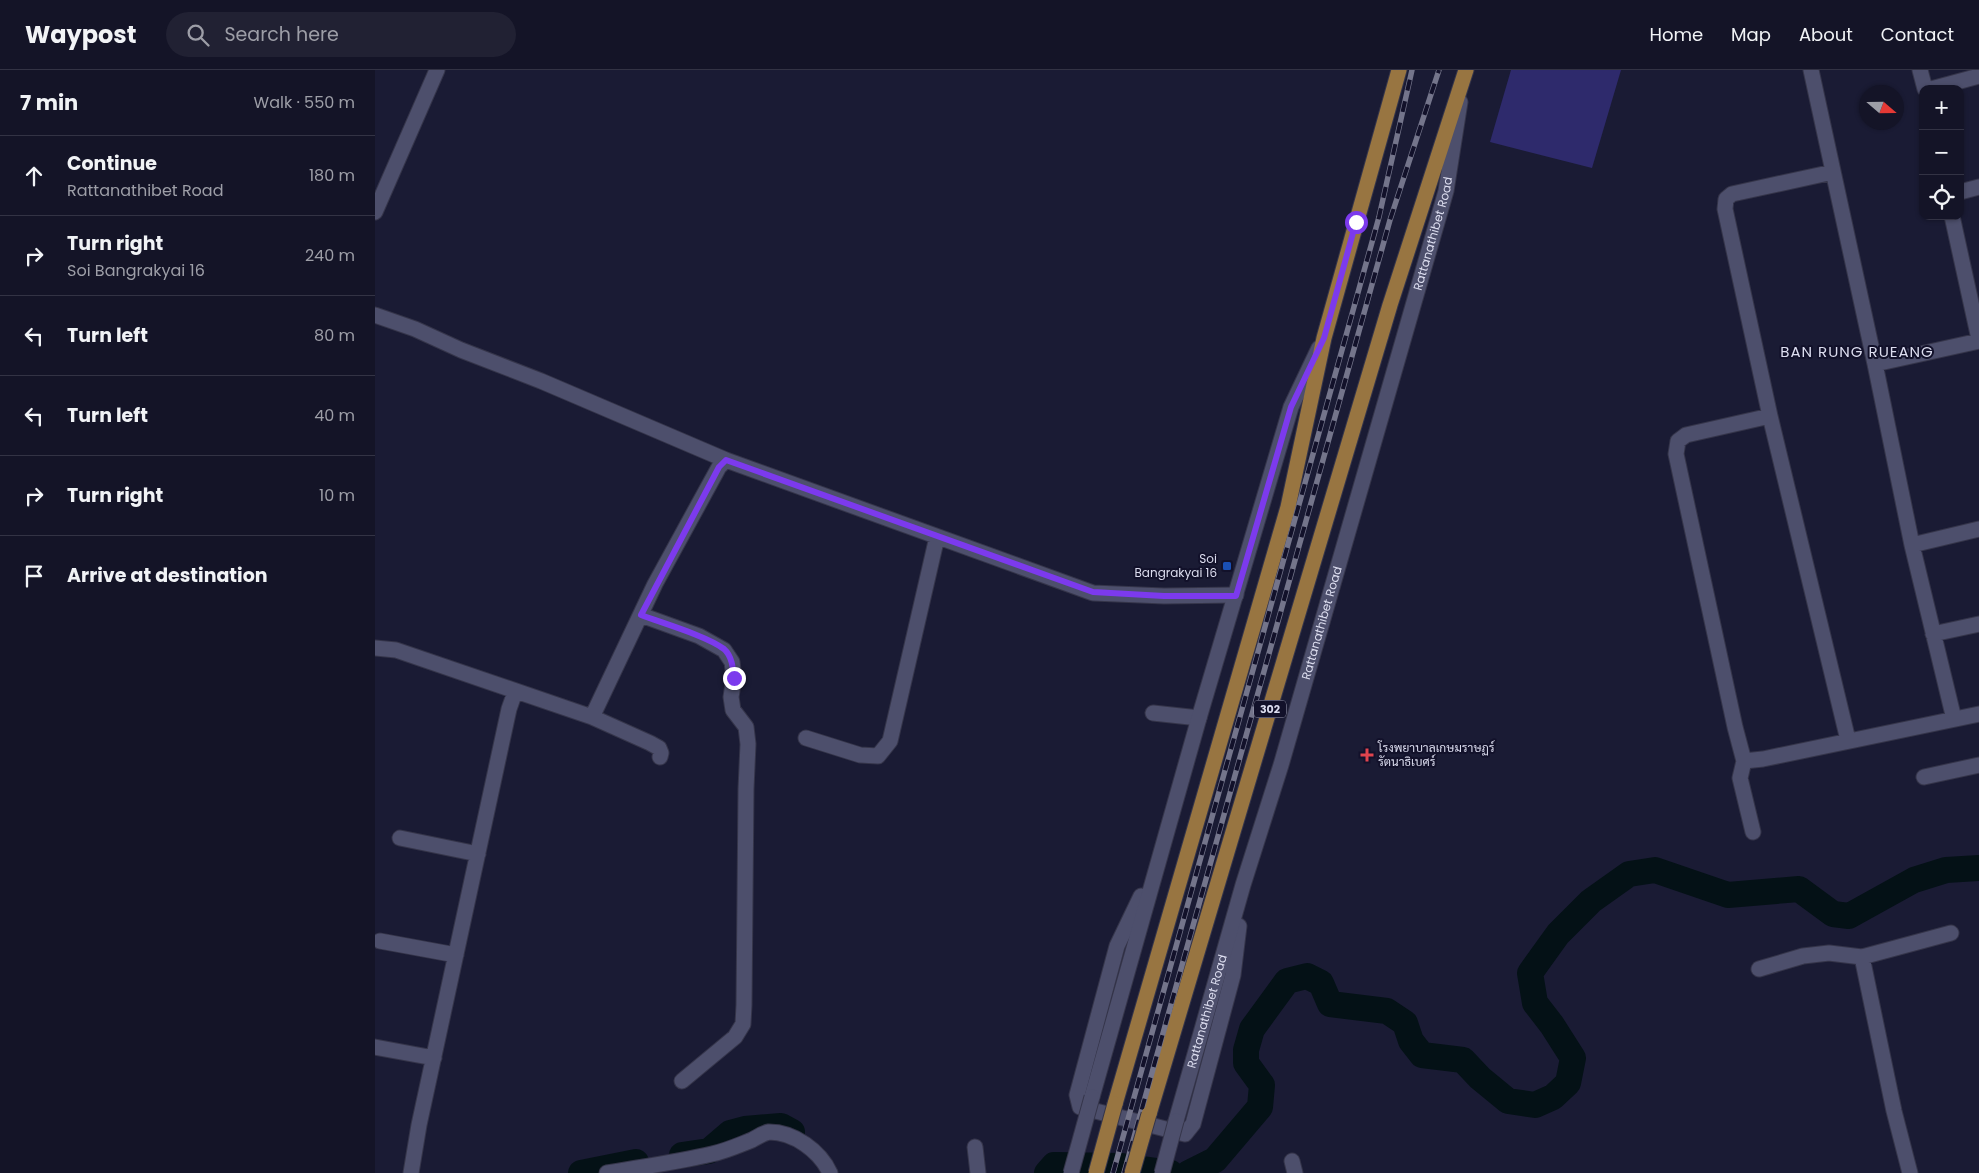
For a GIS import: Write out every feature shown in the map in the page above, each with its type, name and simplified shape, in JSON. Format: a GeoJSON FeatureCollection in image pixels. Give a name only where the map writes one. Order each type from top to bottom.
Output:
{"type":"FeatureCollection","features":[{"type":"Feature","properties":{"kind":"main road"},"geometry":{"type":"LineString","coordinates":[[1096,1173],[1288,507],[1324,338],[1399,70]]}},
{"type":"Feature","properties":{"kind":"main road","name":"Rattanathibet Road"},"geometry":{"type":"LineString","coordinates":[[1132,1173],[1390,305],[1465,73]]}},
{"type":"Feature","properties":{"kind":"street"},"geometry":{"type":"LineString","coordinates":[[375,212],[437,70]]}},
{"type":"Feature","properties":{"kind":"street"},"geometry":{"type":"LineString","coordinates":[[1811,70],[1912,544],[1954,719]]}},
{"type":"Feature","properties":{"kind":"street"},"geometry":{"type":"LineString","coordinates":[[1920,70],[1924,85]]}},
{"type":"Feature","properties":{"kind":"street","name":"Rattanathibet Road"},"geometry":{"type":"LineString","coordinates":[[1162,1173],[1243,885],[1281,765],[1446,191],[1465,73]]}},
{"type":"Feature","properties":{"kind":"street"},"geometry":{"type":"LineString","coordinates":[[1946,85],[1979,76]]}},
{"type":"Feature","properties":{"kind":"street"},"geometry":{"type":"LineString","coordinates":[[1833,172],[1732,194],[1726,199],[1725,209],[1770,416],[1848,740]]}},
{"type":"Feature","properties":{"kind":"street"},"geometry":{"type":"LineString","coordinates":[[1964,191],[1979,187]]}},
{"type":"Feature","properties":{"kind":"street"},"geometry":{"type":"LineString","coordinates":[[1875,364],[1979,340],[1953,220]]}},
{"type":"Feature","properties":{"kind":"street"},"geometry":{"type":"LineString","coordinates":[[375,315],[415,329],[461,350],[541,381],[726,460],[1093,592],[1164,596],[1236,596]]}},
{"type":"Feature","properties":{"kind":"street"},"geometry":{"type":"LineString","coordinates":[[1071,1173],[1199,718],[1291,407],[1324,338]]}},
{"type":"Feature","properties":{"kind":"street"},"geometry":{"type":"LineString","coordinates":[[1753,832],[1740,778],[1744,761],[1676,454],[1678,441],[1686,435],[1770,416]]}},
{"type":"Feature","properties":{"kind":"street"},"geometry":{"type":"LineString","coordinates":[[592,717],[641,615],[719,467],[726,460]]}},
{"type":"Feature","properties":{"kind":"street"},"geometry":{"type":"LineString","coordinates":[[1912,544],[1979,528]]}},
{"type":"Feature","properties":{"kind":"street"},"geometry":{"type":"LineString","coordinates":[[805,738],[869,756],[879,756],[890,741],[937,537]]}},
{"type":"Feature","properties":{"kind":"street"},"geometry":{"type":"LineString","coordinates":[[641,615],[699,636],[724,650],[732,662],[734,678],[731,697],[733,710],[746,727],[748,744],[743,1024],[735,1037],[682,1081]]}},
{"type":"Feature","properties":{"kind":"street"},"geometry":{"type":"LineString","coordinates":[[1933,634],[1979,624]]}},
{"type":"Feature","properties":{"kind":"street"},"geometry":{"type":"LineString","coordinates":[[375,648],[396,650],[592,717],[659,748],[660,757]]}},
{"type":"Feature","properties":{"kind":"street"},"geometry":{"type":"LineString","coordinates":[[411,1173],[509,709],[515,692]]}},
{"type":"Feature","properties":{"kind":"street"},"geometry":{"type":"LineString","coordinates":[[1153,713],[1199,718]]}},
{"type":"Feature","properties":{"kind":"street"},"geometry":{"type":"LineString","coordinates":[[1744,761],[1763,759],[1979,714]]}},
{"type":"Feature","properties":{"kind":"street"},"geometry":{"type":"LineString","coordinates":[[1924,777],[1979,765]]}},
{"type":"Feature","properties":{"kind":"street"},"geometry":{"type":"LineString","coordinates":[[399,838],[478,854]]}},
{"type":"Feature","properties":{"kind":"street"},"geometry":{"type":"LineString","coordinates":[[1159,861],[1117,946],[1077,1095],[1079,1107],[1185,1134],[1193,1124],[1233,975],[1243,885]]}},
{"type":"Feature","properties":{"kind":"street"},"geometry":{"type":"LineString","coordinates":[[1759,968],[1803,956],[1829,953],[1862,957],[1951,933]]}},
{"type":"Feature","properties":{"kind":"street"},"geometry":{"type":"LineString","coordinates":[[381,941],[456,955]]}},
{"type":"Feature","properties":{"kind":"street"},"geometry":{"type":"LineString","coordinates":[[1862,957],[1893,1111],[1910,1173]]}},
{"type":"Feature","properties":{"kind":"street"},"geometry":{"type":"LineString","coordinates":[[375,1047],[434,1058]]}},
{"type":"Feature","properties":{"kind":"street"},"geometry":{"type":"LineString","coordinates":[[607,1173],[713,1154],[767,1132],[780,1133],[797,1139],[827,1166],[830,1173]]}},
{"type":"Feature","properties":{"kind":"street"},"geometry":{"type":"LineString","coordinates":[[975,1146],[978,1173]]}},
{"type":"Feature","properties":{"kind":"building"},"geometry":{"type":"Polygon","coordinates":[[[1511,70],[1621,70],[1592,168],[1490,142],[1511,70]]]}},
{"type":"Feature","properties":{"kind":"waterway"},"geometry":{"type":"LineString","coordinates":[[1189,1173],[1215,1160],[1260,1107],[1262,1085],[1246,1063],[1246,1050],[1252,1029],[1287,981],[1307,976],[1321,983],[1330,1004],[1387,1011],[1405,1023],[1411,1041],[1422,1055],[1463,1060],[1480,1078],[1508,1101],[1535,1105],[1553,1097],[1568,1083],[1573,1058],[1535,1003],[1530,973],[1558,934],[1591,901],[1629,874],[1655,870],[1728,895],[1799,889],[1833,914],[1849,916],[1914,880],[1946,870],[1979,868]]}},
{"type":"Feature","properties":{"kind":"waterway"},"geometry":{"type":"LineString","coordinates":[[682,1155],[709,1151],[730,1133],[745,1129],[781,1126],[792,1132]]}},
{"type":"Feature","properties":{"kind":"waterway"},"geometry":{"type":"LineString","coordinates":[[581,1173],[636,1162]]}},
{"type":"Feature","properties":{"kind":"waterway"},"geometry":{"type":"LineString","coordinates":[[1047,1173],[1054,1165],[1122,1166],[1171,1173]]}},
{"type":"Feature","properties":{"kind":"railway"},"geometry":{"type":"LineString","coordinates":[[1113,1173],[1379,217],[1412,70]]}},
{"type":"Feature","properties":{"kind":"railway"},"geometry":{"type":"LineString","coordinates":[[1124,1173],[1390,220],[1439,70]]}},
{"type":"Feature","properties":{"kind":"place","name":"Soi Bangrakyai 16"},"geometry":{"type":"Point","coordinates":[1227,566]}},
{"type":"Feature","properties":{"kind":"place","name":"โรงพยาบาลเกษมราษฏร์ รัตนาธิเบศร์"},"geometry":{"type":"Point","coordinates":[1367,755]}},
{"type":"Feature","properties":{"kind":"district","name":"BAN RUNG RUEANG"},"geometry":{"type":"Point","coordinates":[1857,352]}},
{"type":"Feature","properties":{"kind":"route"},"geometry":{"type":"LineString","coordinates":[[734,678],[732,662],[724,650],[699,636],[641,615],[655,584],[719,467],[726,460],[736,462],[937,537],[1093,592],[1164,596],[1236,596],[1291,407],[1324,338],[1356,222]]}}]}
